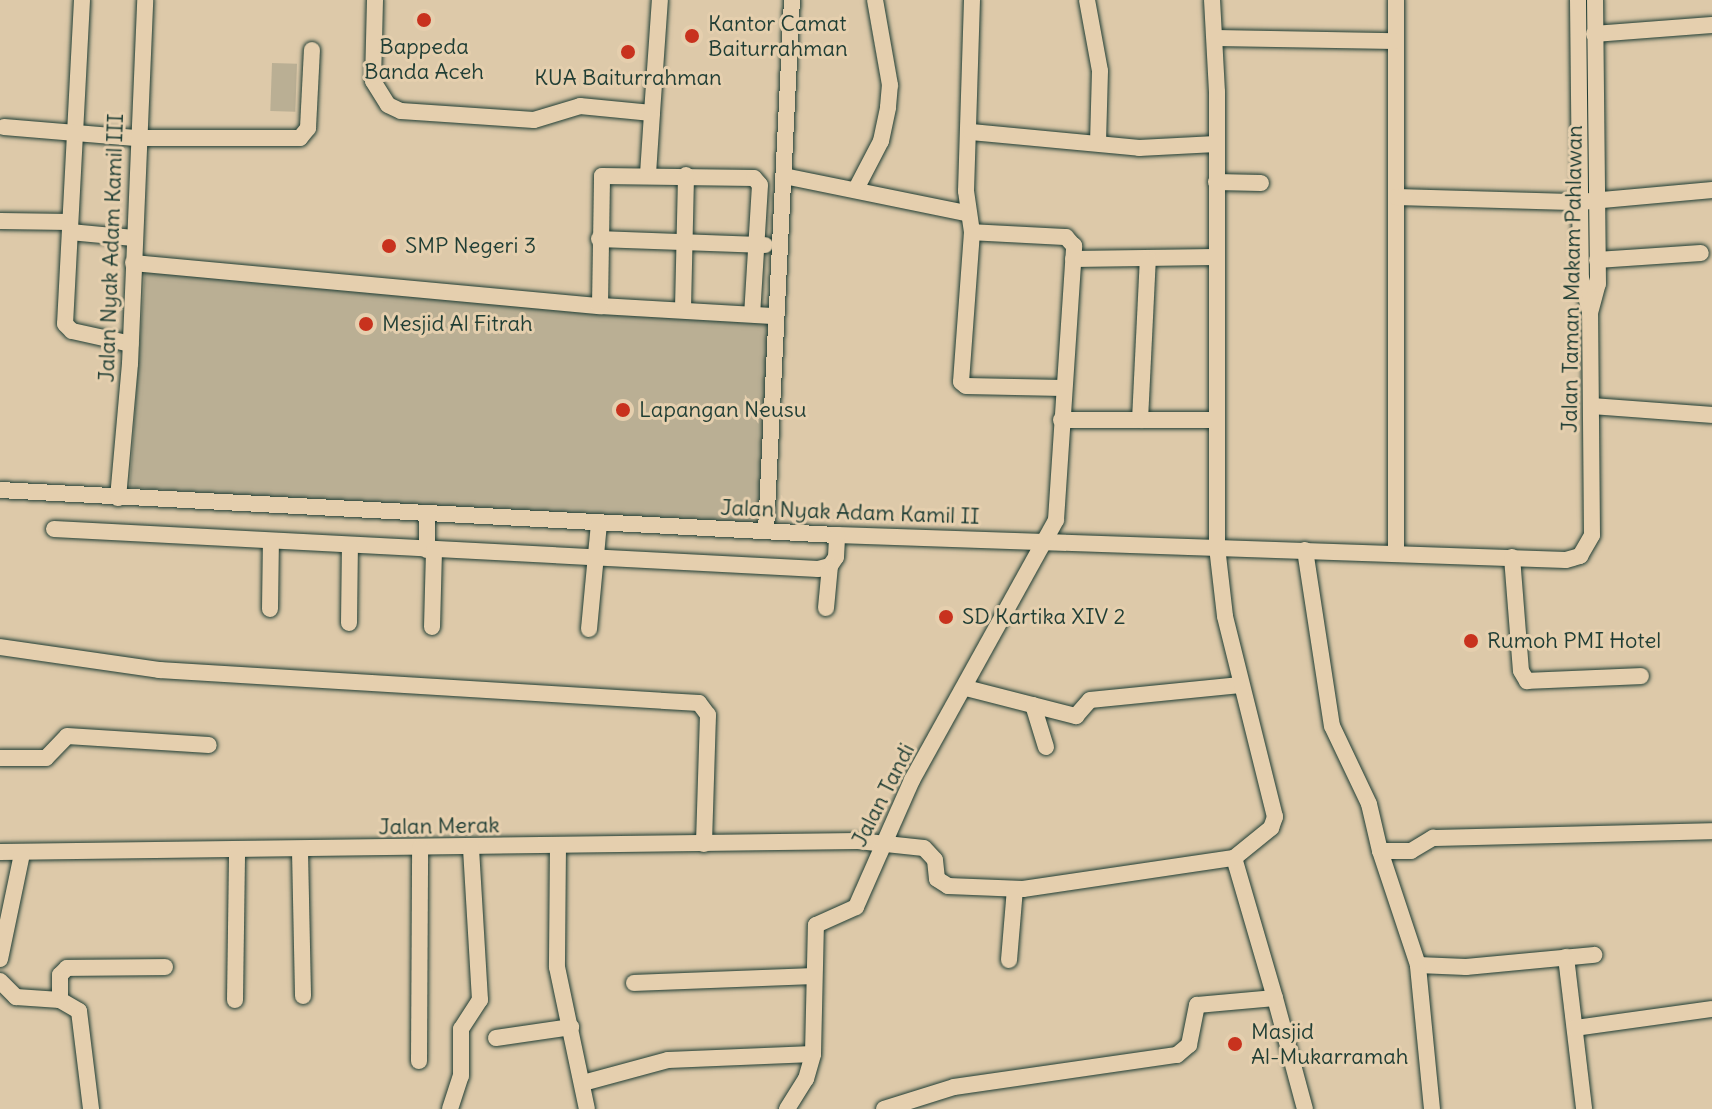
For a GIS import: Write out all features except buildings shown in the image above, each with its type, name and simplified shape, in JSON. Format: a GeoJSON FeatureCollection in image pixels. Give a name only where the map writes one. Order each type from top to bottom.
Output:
{"type":"FeatureCollection","features":[{"type":"Feature","properties":{"kind":"street"},"geometry":{"type":"LineString","coordinates":[[82,0],[65,324],[72,331],[131,344]]}},
{"type":"Feature","properties":{"kind":"street","name":"Jalan Nyak Adam Kamil III"},"geometry":{"type":"LineString","coordinates":[[118,498],[131,344],[136,138],[145,0]]}},
{"type":"Feature","properties":{"kind":"street"},"geometry":{"type":"LineString","coordinates":[[375,0],[373,81],[378,95],[401,111],[534,120],[580,106],[652,113]]}},
{"type":"Feature","properties":{"kind":"street"},"geometry":{"type":"LineString","coordinates":[[648,174],[660,0]]}},
{"type":"Feature","properties":{"kind":"street"},"geometry":{"type":"LineString","coordinates":[[766,531],[773,316],[784,176],[792,0]]}},
{"type":"Feature","properties":{"kind":"street"},"geometry":{"type":"LineString","coordinates":[[856,189],[881,141],[888,107],[890,85],[875,0]]}},
{"type":"Feature","properties":{"kind":"street"},"geometry":{"type":"LineString","coordinates":[[972,0],[971,132],[966,191],[966,213],[972,232],[961,382],[1063,388]]}},
{"type":"Feature","properties":{"kind":"street"},"geometry":{"type":"LineString","coordinates":[[1087,0],[1100,71],[1098,141]]}},
{"type":"Feature","properties":{"kind":"street"},"geometry":{"type":"LineString","coordinates":[[1009,960],[1015,889],[1156,873],[1234,858],[1271,828],[1275,817],[1240,685],[1217,547],[1216,38],[1212,0]]}},
{"type":"Feature","properties":{"kind":"street"},"geometry":{"type":"LineString","coordinates":[[1396,0],[1396,552]]}},
{"type":"Feature","properties":{"kind":"street"},"geometry":{"type":"LineString","coordinates":[[1578,0],[1578,79],[1588,199],[1581,278],[1590,313]]}},
{"type":"Feature","properties":{"kind":"street","name":"Jalan Taman Makam Pahlawan"},"geometry":{"type":"LineString","coordinates":[[1580,556],[1592,535],[1590,313],[1597,260],[1588,199],[1595,79],[1595,0]]}},
{"type":"Feature","properties":{"kind":"street"},"geometry":{"type":"LineString","coordinates":[[1594,34],[1712,25]]}},
{"type":"Feature","properties":{"kind":"street"},"geometry":{"type":"LineString","coordinates":[[1216,38],[1395,41]]}},
{"type":"Feature","properties":{"kind":"street"},"geometry":{"type":"LineString","coordinates":[[4,127],[74,129],[136,138],[300,138],[308,128],[312,50]]}},
{"type":"Feature","properties":{"kind":"street"},"geometry":{"type":"LineString","coordinates":[[1578,79],[1595,79]]}},
{"type":"Feature","properties":{"kind":"street"},"geometry":{"type":"LineString","coordinates":[[971,132],[1170,149],[1216,144]]}},
{"type":"Feature","properties":{"kind":"street"},"geometry":{"type":"LineString","coordinates":[[683,309],[686,175]]}},
{"type":"Feature","properties":{"kind":"street"},"geometry":{"type":"LineString","coordinates":[[600,306],[602,176],[686,175],[759,179],[752,314]]}},
{"type":"Feature","properties":{"kind":"street"},"geometry":{"type":"LineString","coordinates":[[784,176],[931,203],[966,213]]}},
{"type":"Feature","properties":{"kind":"street"},"geometry":{"type":"LineString","coordinates":[[1216,182],[1261,183]]}},
{"type":"Feature","properties":{"kind":"street"},"geometry":{"type":"LineString","coordinates":[[1396,197],[1588,199],[1712,190]]}},
{"type":"Feature","properties":{"kind":"street"},"geometry":{"type":"LineString","coordinates":[[931,203],[966,191]]}},
{"type":"Feature","properties":{"kind":"street"},"geometry":{"type":"LineString","coordinates":[[0,221],[70,227],[134,238]]}},
{"type":"Feature","properties":{"kind":"street"},"geometry":{"type":"LineString","coordinates":[[972,232],[1066,237],[1073,242],[1073,259],[1215,257]]}},
{"type":"Feature","properties":{"kind":"street"},"geometry":{"type":"LineString","coordinates":[[599,239],[778,245]]}},
{"type":"Feature","properties":{"kind":"street"},"geometry":{"type":"LineString","coordinates":[[1597,260],[1701,253]]}},
{"type":"Feature","properties":{"kind":"street","name":"Jalan Tandi"},"geometry":{"type":"LineString","coordinates":[[793,1108],[813,1054],[816,925],[856,907],[880,843],[1047,541],[1057,509],[1073,259]]}},
{"type":"Feature","properties":{"kind":"street"},"geometry":{"type":"LineString","coordinates":[[1140,420],[1148,259]]}},
{"type":"Feature","properties":{"kind":"street"},"geometry":{"type":"LineString","coordinates":[[133,263],[600,306],[773,316]]}},
{"type":"Feature","properties":{"kind":"street"},"geometry":{"type":"LineString","coordinates":[[1593,406],[1712,415]]}},
{"type":"Feature","properties":{"kind":"street"},"geometry":{"type":"LineString","coordinates":[[1061,420],[1215,420]]}},
{"type":"Feature","properties":{"kind":"street","name":"Jalan Nyak Adam Kamil II"},"geometry":{"type":"LineString","coordinates":[[0,490],[837,535],[1512,557],[1580,556]]}},
{"type":"Feature","properties":{"kind":"street"},"geometry":{"type":"LineString","coordinates":[[427,515],[432,627]]}},
{"type":"Feature","properties":{"kind":"street"},"geometry":{"type":"LineString","coordinates":[[589,629],[599,524]]}},
{"type":"Feature","properties":{"kind":"street"},"geometry":{"type":"LineString","coordinates":[[54,529],[596,560],[830,566]]}},
{"type":"Feature","properties":{"kind":"street"},"geometry":{"type":"LineString","coordinates":[[826,608],[837,535]]}},
{"type":"Feature","properties":{"kind":"street"},"geometry":{"type":"LineString","coordinates":[[270,609],[271,541]]}},
{"type":"Feature","properties":{"kind":"street"},"geometry":{"type":"LineString","coordinates":[[349,623],[350,545]]}},
{"type":"Feature","properties":{"kind":"street"},"geometry":{"type":"LineString","coordinates":[[1305,550],[1332,726],[1365,796],[1388,887],[1418,965],[1432,1109]]}},
{"type":"Feature","properties":{"kind":"street"},"geometry":{"type":"LineString","coordinates":[[1512,557],[1521,671],[1527,681],[1641,676]]}},
{"type":"Feature","properties":{"kind":"street"},"geometry":{"type":"LineString","coordinates":[[0,647],[174,671],[699,703],[708,715],[704,844]]}},
{"type":"Feature","properties":{"kind":"street"},"geometry":{"type":"LineString","coordinates":[[966,688],[1076,716],[1090,700],[1240,685]]}},
{"type":"Feature","properties":{"kind":"street"},"geometry":{"type":"LineString","coordinates":[[1033,705],[1046,747]]}},
{"type":"Feature","properties":{"kind":"street"},"geometry":{"type":"LineString","coordinates":[[0,758],[46,758],[67,736],[209,745]]}},
{"type":"Feature","properties":{"kind":"street"},"geometry":{"type":"LineString","coordinates":[[1380,851],[1411,851],[1433,838],[1712,831]]}},
{"type":"Feature","properties":{"kind":"street","name":"Jalan Merak"},"geometry":{"type":"LineString","coordinates":[[0,852],[880,843],[930,851],[937,879],[948,886],[1015,889]]}},
{"type":"Feature","properties":{"kind":"street"},"geometry":{"type":"LineString","coordinates":[[558,845],[555,944],[587,1109]]}},
{"type":"Feature","properties":{"kind":"street"},"geometry":{"type":"LineString","coordinates":[[419,1061],[420,848]]}},
{"type":"Feature","properties":{"kind":"street"},"geometry":{"type":"LineString","coordinates":[[450,1109],[461,1076],[461,1029],[480,1000],[471,848]]}},
{"type":"Feature","properties":{"kind":"street"},"geometry":{"type":"LineString","coordinates":[[235,1000],[237,851]]}},
{"type":"Feature","properties":{"kind":"street"},"geometry":{"type":"LineString","coordinates":[[300,851],[303,996]]}},
{"type":"Feature","properties":{"kind":"street"},"geometry":{"type":"LineString","coordinates":[[0,959],[22,854]]}},
{"type":"Feature","properties":{"kind":"street"},"geometry":{"type":"LineString","coordinates":[[1234,858],[1305,1109]]}},
{"type":"Feature","properties":{"kind":"street"},"geometry":{"type":"LineString","coordinates":[[1418,965],[1466,967],[1594,955]]}},
{"type":"Feature","properties":{"kind":"street"},"geometry":{"type":"LineString","coordinates":[[1566,957],[1584,1109]]}},
{"type":"Feature","properties":{"kind":"street"},"geometry":{"type":"LineString","coordinates":[[60,1000],[60,975],[67,968],[165,967]]}},
{"type":"Feature","properties":{"kind":"street"},"geometry":{"type":"LineString","coordinates":[[634,983],[813,976]]}},
{"type":"Feature","properties":{"kind":"street"},"geometry":{"type":"LineString","coordinates":[[0,981],[16,997],[60,1000],[74,1006],[81,1019],[91,1109]]}},
{"type":"Feature","properties":{"kind":"street"},"geometry":{"type":"LineString","coordinates":[[884,1109],[954,1087],[1177,1055],[1189,1045],[1197,1005],[1275,998]]}},
{"type":"Feature","properties":{"kind":"street"},"geometry":{"type":"LineString","coordinates":[[1575,1028],[1712,1009]]}},
{"type":"Feature","properties":{"kind":"street"},"geometry":{"type":"LineString","coordinates":[[496,1038],[571,1027]]}},
{"type":"Feature","properties":{"kind":"street"},"geometry":{"type":"LineString","coordinates":[[583,1083],[668,1060],[813,1054]]}},
{"type":"Feature","properties":{"kind":"shaded area"},"geometry":{"type":"Polygon","coordinates":[[[272,63],[297,64],[295,112],[270,111],[272,63]]]}},
{"type":"Feature","properties":{"kind":"shaded area"},"geometry":{"type":"Polygon","coordinates":[[[145,269],[777,313],[762,532],[130,487],[145,269]]]}},
{"type":"Feature","properties":{"kind":"place","name":"Bappeda Banda Aceh"},"geometry":{"type":"Point","coordinates":[424,20]}},
{"type":"Feature","properties":{"kind":"place","name":"Kantor Camat Baiturrahman"},"geometry":{"type":"Point","coordinates":[692,36]}},
{"type":"Feature","properties":{"kind":"place","name":"KUA Baiturrahman"},"geometry":{"type":"Point","coordinates":[628,52]}},
{"type":"Feature","properties":{"kind":"place","name":"SMP Negeri 3"},"geometry":{"type":"Point","coordinates":[389,246]}},
{"type":"Feature","properties":{"kind":"place","name":"Mesjid Al Fitrah"},"geometry":{"type":"Point","coordinates":[366,324]}},
{"type":"Feature","properties":{"kind":"place","name":"Lapangan Neusu"},"geometry":{"type":"Point","coordinates":[623,410]}},
{"type":"Feature","properties":{"kind":"place","name":"SD Kartika XIV 2"},"geometry":{"type":"Point","coordinates":[946,617]}},
{"type":"Feature","properties":{"kind":"place","name":"Rumoh PMI Hotel"},"geometry":{"type":"Point","coordinates":[1471,641]}},
{"type":"Feature","properties":{"kind":"place","name":"Masjid Al-Mukarramah"},"geometry":{"type":"Point","coordinates":[1235,1044]}}]}
